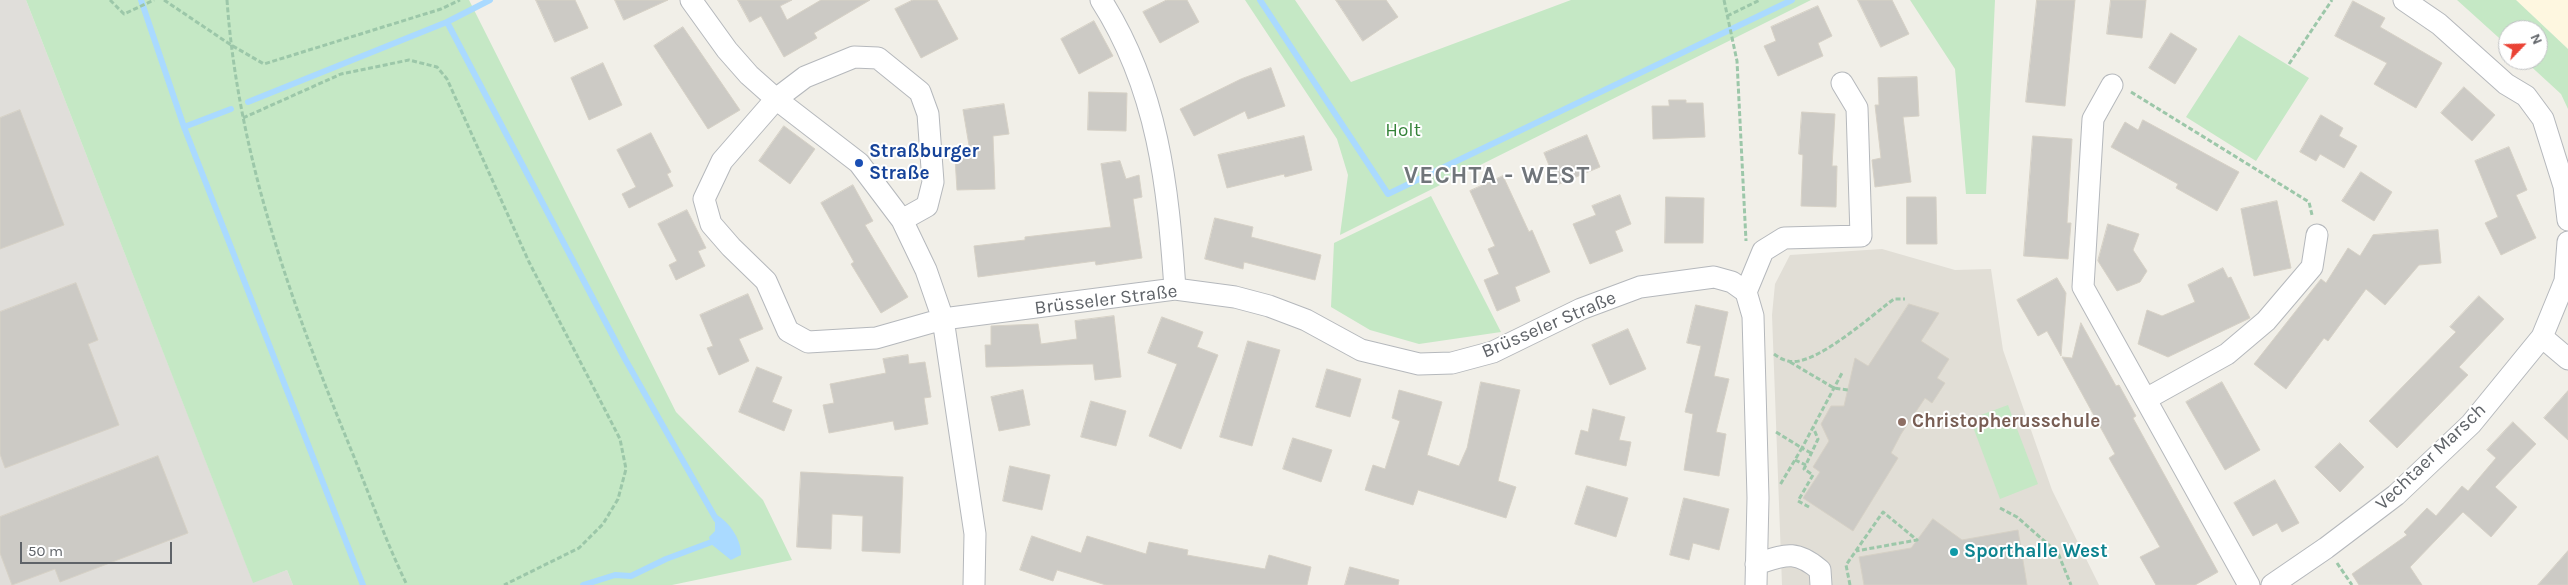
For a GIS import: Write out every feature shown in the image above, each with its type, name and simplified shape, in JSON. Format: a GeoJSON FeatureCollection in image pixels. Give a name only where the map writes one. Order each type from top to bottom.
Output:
{"type":"FeatureCollection","features":[{"type":"Feature","properties":{"kind":"street"},"geometry":{"type":"LineString","coordinates":[[691,0],[727,50],[776,99],[858,163],[902,220],[926,270],[943,320],[975,534],[974,585]]}},
{"type":"Feature","properties":{"kind":"street"},"geometry":{"type":"LineString","coordinates":[[1101,0],[1117,25],[1140,79],[1155,127],[1169,206],[1175,289]]}},
{"type":"Feature","properties":{"kind":"street"},"geometry":{"type":"LineString","coordinates":[[2404,0],[2439,24],[2506,84],[2526,96],[2543,119],[2564,186],[2568,220]]}},
{"type":"Feature","properties":{"kind":"street"},"geometry":{"type":"LineString","coordinates":[[902,220],[927,206],[933,182],[928,114],[920,92],[878,58],[854,57],[805,77],[776,99],[722,161],[704,199],[711,224],[730,248],[766,281],[788,332],[808,342],[876,338],[943,320]]}},
{"type":"Feature","properties":{"kind":"street"},"geometry":{"type":"LineString","coordinates":[[1756,575],[1758,498],[1753,316],[1746,292],[1763,251],[1784,238],[1861,236],[1857,108],[1842,83]]}},
{"type":"Feature","properties":{"kind":"street"},"geometry":{"type":"LineString","coordinates":[[2112,85],[2093,119],[2083,287],[2249,585]]}},
{"type":"Feature","properties":{"kind":"street"},"geometry":{"type":"LineString","coordinates":[[2146,399],[2227,354],[2266,321],[2312,267],[2317,236]]}},
{"type":"Feature","properties":{"kind":"street","name":"Vechtaer Marsch"},"geometry":{"type":"LineString","coordinates":[[2272,585],[2326,548],[2396,495],[2471,424],[2542,337],[2565,280],[2568,242]]}},
{"type":"Feature","properties":{"kind":"street","name":"Brüsseler Straße"},"geometry":{"type":"LineString","coordinates":[[943,320],[1175,289],[1235,297],[1269,306],[1306,320],[1361,350],[1419,364],[1452,363],[1493,352],[1582,309],[1640,287],[1714,277],[1732,282],[1746,292]]}},
{"type":"Feature","properties":{"kind":"street"},"geometry":{"type":"LineString","coordinates":[[2542,337],[2568,359]]}},
{"type":"Feature","properties":{"kind":"street"},"geometry":{"type":"LineString","coordinates":[[1756,575],[1790,554],[1807,559],[1820,570],[1821,585]]}},
{"type":"Feature","properties":{"kind":"path"},"geometry":{"type":"LineString","coordinates":[[110,0],[124,14],[154,0]]}},
{"type":"Feature","properties":{"kind":"path"},"geometry":{"type":"LineString","coordinates":[[164,0],[231,45],[264,64],[441,9],[460,0]]}},
{"type":"Feature","properties":{"kind":"path"},"geometry":{"type":"LineString","coordinates":[[228,0],[231,45],[243,118],[275,243],[307,337],[334,408],[407,585]]}},
{"type":"Feature","properties":{"kind":"path"},"geometry":{"type":"LineString","coordinates":[[1724,0],[1737,61],[1746,243]]}},
{"type":"Feature","properties":{"kind":"path"},"geometry":{"type":"LineString","coordinates":[[1727,16],[1760,0]]}},
{"type":"Feature","properties":{"kind":"path"},"geometry":{"type":"LineString","coordinates":[[2289,64],[2332,0]]}},
{"type":"Feature","properties":{"kind":"path"},"geometry":{"type":"LineString","coordinates":[[243,118],[341,74],[409,60],[438,67],[447,79],[529,262],[620,439],[626,469],[618,499],[603,524],[579,548],[504,585]]}},
{"type":"Feature","properties":{"kind":"path"},"geometry":{"type":"LineString","coordinates":[[2112,85],[2132,92],[2309,202],[2317,236]]}},
{"type":"Feature","properties":{"kind":"path"},"geometry":{"type":"LineString","coordinates":[[1790,362],[1810,358],[1836,344],[1894,299],[1905,299]]}},
{"type":"Feature","properties":{"kind":"path"},"geometry":{"type":"LineString","coordinates":[[1773,354],[1834,388],[1848,390]]}},
{"type":"Feature","properties":{"kind":"path"},"geometry":{"type":"LineString","coordinates":[[1778,488],[1802,448],[1842,373]]}},
{"type":"Feature","properties":{"kind":"path"},"geometry":{"type":"LineString","coordinates":[[1810,507],[1798,501],[1813,475],[1804,469],[1818,439],[1813,427]]}},
{"type":"Feature","properties":{"kind":"path"},"geometry":{"type":"LineString","coordinates":[[1772,428],[1812,453]]}},
{"type":"Feature","properties":{"kind":"path"},"geometry":{"type":"LineString","coordinates":[[1795,460],[1806,465]]}},
{"type":"Feature","properties":{"kind":"path"},"geometry":{"type":"LineString","coordinates":[[2000,508],[2017,517],[2058,553],[2071,585]]}},
{"type":"Feature","properties":{"kind":"path"},"geometry":{"type":"LineString","coordinates":[[1850,585],[1846,565],[1856,550],[1882,512],[1917,540],[1856,550]]}},
{"type":"Feature","properties":{"kind":"shaded area"},"geometry":{"type":"Polygon","coordinates":[[[0,0],[26,0],[253,582],[287,570],[293,585],[0,585],[0,0]]]}},
{"type":"Feature","properties":{"kind":"shaded area"},"geometry":{"type":"Polygon","coordinates":[[[2516,0],[2568,0],[2568,49],[2548,30],[2548,20],[2537,20],[2516,0]]]}},
{"type":"Feature","properties":{"kind":"shaded area","name":"Christopherusschule"},"geometry":{"type":"Polygon","coordinates":[[[1882,249],[1955,270],[1991,269],[2003,350],[2052,490],[2099,585],[1782,585],[1772,315],[1775,284],[1790,255],[1882,249]]]}},
{"type":"Feature","properties":{"kind":"green space"},"geometry":{"type":"Polygon","coordinates":[[[26,0],[469,0],[676,412],[763,500],[792,560],[672,585],[293,585],[287,570],[253,583],[26,0]]]}},
{"type":"Feature","properties":{"kind":"green space","name":"Holt"},"geometry":{"type":"Polygon","coordinates":[[[1245,0],[1295,0],[1351,82],[1571,0],[1811,0],[1340,235],[1348,175],[1337,139],[1245,0]]]}},
{"type":"Feature","properties":{"kind":"green space"},"geometry":{"type":"Polygon","coordinates":[[[1910,0],[1995,0],[1986,194],[1966,194],[1955,69],[1910,0]]]}},
{"type":"Feature","properties":{"kind":"green space"},"geometry":{"type":"Polygon","coordinates":[[[2457,0],[2516,0],[2537,20],[2498,20],[2498,37],[2457,0]]]}},
{"type":"Feature","properties":{"kind":"green space"},"geometry":{"type":"Polygon","coordinates":[[[2548,30],[2568,49],[2568,109],[2561,94],[2535,70],[2548,70],[2548,30]]]}},
{"type":"Feature","properties":{"kind":"green space"},"geometry":{"type":"Polygon","coordinates":[[[2239,35],[2309,78],[2256,161],[2186,117],[2239,35]]]}},
{"type":"Feature","properties":{"kind":"green space"},"geometry":{"type":"Polygon","coordinates":[[[1431,196],[1501,332],[1419,344],[1370,330],[1331,307],[1334,243],[1431,196]]]}},
{"type":"Feature","properties":{"kind":"green space"},"geometry":{"type":"Polygon","coordinates":[[[2008,405],[2038,484],[2000,499],[1970,419],[2008,405]]]}},
{"type":"Feature","properties":{"kind":"water"},"geometry":{"type":"Polygon","coordinates":[[[712,513],[728,524],[739,542],[741,555],[731,560],[711,544],[709,537],[715,531],[712,513]]]}},
{"type":"Feature","properties":{"kind":"building"},"geometry":{"type":"Polygon","coordinates":[[[536,0],[575,0],[588,28],[555,42],[536,0]]]}},
{"type":"Feature","properties":{"kind":"building"},"geometry":{"type":"Polygon","coordinates":[[[615,0],[668,0],[624,20],[615,0]]]}},
{"type":"Feature","properties":{"kind":"building"},"geometry":{"type":"Polygon","coordinates":[[[738,0],[792,0],[780,6],[787,20],[821,0],[870,0],[814,33],[817,38],[784,57],[761,16],[750,22],[738,0]]]}},
{"type":"Feature","properties":{"kind":"building"},"geometry":{"type":"Polygon","coordinates":[[[913,0],[937,0],[958,39],[921,58],[895,9],[913,0]]]}},
{"type":"Feature","properties":{"kind":"building"},"geometry":{"type":"Polygon","coordinates":[[[1167,0],[1187,0],[1199,22],[1160,43],[1143,12],[1167,0]]]}},
{"type":"Feature","properties":{"kind":"building"},"geometry":{"type":"Polygon","coordinates":[[[1336,0],[1386,0],[1398,17],[1363,41],[1336,0]]]}},
{"type":"Feature","properties":{"kind":"building"},"geometry":{"type":"Polygon","coordinates":[[[1858,0],[1892,0],[1909,34],[1881,47],[1858,0]]]}},
{"type":"Feature","properties":{"kind":"building"},"geometry":{"type":"Polygon","coordinates":[[[2037,0],[2075,0],[2065,106],[2026,102],[2037,0]]]}},
{"type":"Feature","properties":{"kind":"building"},"geometry":{"type":"Polygon","coordinates":[[[2111,0],[2146,0],[2142,38],[2107,34],[2111,0]]]}},
{"type":"Feature","properties":{"kind":"building"},"geometry":{"type":"Polygon","coordinates":[[[2353,1],[2385,18],[2380,27],[2442,63],[2416,108],[2374,84],[2387,63],[2335,36],[2353,1]]]}},
{"type":"Feature","properties":{"kind":"building"},"geometry":{"type":"Polygon","coordinates":[[[1818,6],[1832,36],[1818,43],[1823,56],[1778,76],[1764,46],[1776,41],[1771,27],[1818,6]]]}},
{"type":"Feature","properties":{"kind":"building"},"geometry":{"type":"Polygon","coordinates":[[[1094,21],[1113,56],[1079,74],[1061,39],[1094,21]]]}},
{"type":"Feature","properties":{"kind":"building"},"geometry":{"type":"Polygon","coordinates":[[[683,27],[740,110],[708,129],[654,46],[683,27]]]}},
{"type":"Feature","properties":{"kind":"building"},"geometry":{"type":"Polygon","coordinates":[[[2171,33],[2197,49],[2175,84],[2149,68],[2171,33]]]}},
{"type":"Feature","properties":{"kind":"building"},"geometry":{"type":"Polygon","coordinates":[[[603,63],[622,105],[589,120],[571,78],[603,63]]]}},
{"type":"Feature","properties":{"kind":"building"},"geometry":{"type":"Polygon","coordinates":[[[1271,68],[1285,106],[1248,119],[1245,111],[1194,136],[1180,109],[1241,79],[1271,68]]]}},
{"type":"Feature","properties":{"kind":"building"},"geometry":{"type":"Polygon","coordinates":[[[1917,77],[1919,116],[1903,117],[1911,182],[1875,187],[1872,160],[1881,158],[1875,105],[1879,105],[1878,78],[1917,77]]]}},
{"type":"Feature","properties":{"kind":"building"},"geometry":{"type":"Polygon","coordinates":[[[2464,87],[2495,115],[2472,141],[2441,113],[2464,87]]]}},
{"type":"Feature","properties":{"kind":"building"},"geometry":{"type":"Polygon","coordinates":[[[1089,92],[1127,93],[1126,131],[1088,130],[1089,92]]]}},
{"type":"Feature","properties":{"kind":"building"},"geometry":{"type":"Polygon","coordinates":[[[1669,100],[1703,103],[1705,137],[1653,139],[1652,106],[1669,106],[1669,100]]]}},
{"type":"Feature","properties":{"kind":"building"},"geometry":{"type":"Polygon","coordinates":[[[1004,104],[1009,134],[993,136],[995,189],[957,190],[955,158],[971,157],[963,110],[1004,104]]]}},
{"type":"Feature","properties":{"kind":"building"},"geometry":{"type":"Polygon","coordinates":[[[20,110],[64,225],[0,249],[0,118],[20,110]]]}},
{"type":"Feature","properties":{"kind":"building"},"geometry":{"type":"Polygon","coordinates":[[[1802,112],[1835,114],[1832,166],[1837,166],[1836,207],[1801,206],[1803,155],[1799,154],[1802,112]]]}},
{"type":"Feature","properties":{"kind":"building"},"geometry":{"type":"Polygon","coordinates":[[[2321,115],[2343,128],[2339,136],[2357,146],[2344,168],[2320,154],[2316,161],[2300,152],[2321,115]]]}},
{"type":"Feature","properties":{"kind":"building"},"geometry":{"type":"Polygon","coordinates":[[[2143,120],[2239,172],[2217,211],[2176,188],[2178,184],[2111,147],[2125,122],[2138,130],[2143,120]]]}},
{"type":"Feature","properties":{"kind":"building"},"geometry":{"type":"Polygon","coordinates":[[[784,126],[815,149],[790,184],[759,161],[784,126]]]}},
{"type":"Feature","properties":{"kind":"building"},"geometry":{"type":"Polygon","coordinates":[[[651,133],[671,172],[667,174],[673,186],[629,208],[622,194],[636,187],[617,150],[651,133]]]}},
{"type":"Feature","properties":{"kind":"building"},"geometry":{"type":"Polygon","coordinates":[[[1587,135],[1600,167],[1557,185],[1544,153],[1587,135]]]}},
{"type":"Feature","properties":{"kind":"building"},"geometry":{"type":"Polygon","coordinates":[[[1304,136],[1312,170],[1285,177],[1284,174],[1227,188],[1218,155],[1304,136]]]}},
{"type":"Feature","properties":{"kind":"building"},"geometry":{"type":"Polygon","coordinates":[[[2033,136],[2072,139],[2067,223],[2071,223],[2068,259],[2024,256],[2033,136]]]}},
{"type":"Feature","properties":{"kind":"building"},"geometry":{"type":"Polygon","coordinates":[[[2509,147],[2527,190],[2516,195],[2536,238],[2501,255],[2485,223],[2498,217],[2475,161],[2509,147]]]}},
{"type":"Feature","properties":{"kind":"building"},"geometry":{"type":"Polygon","coordinates":[[[1120,161],[1126,179],[1139,175],[1142,197],[1133,199],[1142,258],[1096,265],[1095,261],[978,277],[974,246],[1025,240],[1025,237],[1111,227],[1101,164],[1120,161]]]}},
{"type":"Feature","properties":{"kind":"building"},"geometry":{"type":"Polygon","coordinates":[[[2361,172],[2392,192],[2374,221],[2342,201],[2361,172]]]}},
{"type":"Feature","properties":{"kind":"building"},"geometry":{"type":"Polygon","coordinates":[[[1503,176],[1529,232],[1532,230],[1550,272],[1515,287],[1520,301],[1497,311],[1484,280],[1499,274],[1488,249],[1495,246],[1470,191],[1503,176]]]}},
{"type":"Feature","properties":{"kind":"building"},"geometry":{"type":"Polygon","coordinates":[[[853,185],[873,221],[865,225],[908,297],[881,313],[851,264],[854,262],[821,203],[853,185]]]}},
{"type":"Feature","properties":{"kind":"building"},"geometry":{"type":"Polygon","coordinates":[[[1620,195],[1631,224],[1615,231],[1623,251],[1590,264],[1573,224],[1596,215],[1592,206],[1620,195]]]}},
{"type":"Feature","properties":{"kind":"building"},"geometry":{"type":"Polygon","coordinates":[[[1666,197],[1704,198],[1703,243],[1665,243],[1666,197]]]}},
{"type":"Feature","properties":{"kind":"building"},"geometry":{"type":"Polygon","coordinates":[[[1907,197],[1936,197],[1937,244],[1907,244],[1907,197]]]}},
{"type":"Feature","properties":{"kind":"building"},"geometry":{"type":"Polygon","coordinates":[[[2277,201],[2291,268],[2254,276],[2241,209],[2277,201]]]}},
{"type":"Feature","properties":{"kind":"building"},"geometry":{"type":"Polygon","coordinates":[[[687,210],[706,248],[698,251],[705,266],[676,280],[669,265],[677,261],[658,224],[687,210]]]}},
{"type":"Feature","properties":{"kind":"building"},"geometry":{"type":"Polygon","coordinates":[[[1215,218],[1253,227],[1251,237],[1321,255],[1315,280],[1244,262],[1243,269],[1205,259],[1215,218]]]}},
{"type":"Feature","properties":{"kind":"building"},"geometry":{"type":"Polygon","coordinates":[[[2108,224],[2139,234],[2133,250],[2147,271],[2140,282],[2117,291],[2098,261],[2108,224]]]}},
{"type":"Feature","properties":{"kind":"building"},"geometry":{"type":"Polygon","coordinates":[[[2438,230],[2441,263],[2419,265],[2385,305],[2366,289],[2328,341],[2324,338],[2286,389],[2254,364],[2321,279],[2326,283],[2348,248],[2360,256],[2373,235],[2438,230]]]}},
{"type":"Feature","properties":{"kind":"building"},"geometry":{"type":"Polygon","coordinates":[[[2223,268],[2228,278],[2231,277],[2250,318],[2168,357],[2138,344],[2147,310],[2162,316],[2195,302],[2188,285],[2223,268]]]}},
{"type":"Feature","properties":{"kind":"building"},"geometry":{"type":"Polygon","coordinates":[[[2057,278],[2066,293],[2061,356],[2047,331],[2038,336],[2017,300],[2057,278]]]}},
{"type":"Feature","properties":{"kind":"building"},"geometry":{"type":"Polygon","coordinates":[[[76,283],[98,340],[88,344],[119,425],[5,468],[0,454],[0,312],[76,283]]]}},
{"type":"Feature","properties":{"kind":"building"},"geometry":{"type":"Polygon","coordinates":[[[748,294],[763,329],[739,339],[749,361],[719,375],[707,348],[713,346],[700,315],[748,294]]]}},
{"type":"Feature","properties":{"kind":"building"},"geometry":{"type":"Polygon","coordinates":[[[2479,296],[2504,319],[2459,367],[2468,375],[2397,448],[2369,421],[2456,332],[2450,327],[2479,296]]]}},
{"type":"Feature","properties":{"kind":"building"},"geometry":{"type":"Polygon","coordinates":[[[1909,304],[1939,313],[1921,341],[1949,359],[1937,378],[1945,383],[1932,403],[1925,398],[1901,434],[1891,453],[1898,458],[1853,531],[1803,498],[1820,472],[1813,467],[1829,441],[1821,424],[1831,406],[1844,406],[1855,358],[1868,366],[1909,304]]]}},
{"type":"Feature","properties":{"kind":"building"},"geometry":{"type":"Polygon","coordinates":[[[1696,305],[1728,312],[1714,376],[1729,379],[1716,432],[1726,434],[1719,476],[1684,470],[1693,414],[1685,412],[1701,346],[1687,343],[1696,305]]]}},
{"type":"Feature","properties":{"kind":"building"},"geometry":{"type":"Polygon","coordinates":[[[1114,316],[1121,377],[1095,380],[1093,364],[986,367],[985,345],[991,345],[991,326],[1038,324],[1041,344],[1077,339],[1075,321],[1114,316]]]}},
{"type":"Feature","properties":{"kind":"building"},"geometry":{"type":"Polygon","coordinates":[[[1162,317],[1203,332],[1197,347],[1218,355],[1181,449],[1149,436],[1177,364],[1148,353],[1162,317]]]}},
{"type":"Feature","properties":{"kind":"building"},"geometry":{"type":"Polygon","coordinates":[[[2081,323],[2116,386],[2119,385],[2136,416],[2133,418],[2218,572],[2195,585],[2156,585],[2140,557],[2160,547],[2109,458],[2115,454],[2062,357],[2072,358],[2081,323]]]}},
{"type":"Feature","properties":{"kind":"building"},"geometry":{"type":"Polygon","coordinates":[[[1628,329],[1646,369],[1610,385],[1592,345],[1628,329]]]}},
{"type":"Feature","properties":{"kind":"building"},"geometry":{"type":"Polygon","coordinates":[[[1248,341],[1280,350],[1252,446],[1220,437],[1248,341]]]}},
{"type":"Feature","properties":{"kind":"building"},"geometry":{"type":"Polygon","coordinates":[[[908,355],[909,364],[925,362],[931,397],[924,398],[928,424],[895,430],[893,421],[829,433],[823,405],[834,403],[830,384],[886,373],[883,359],[908,355]]]}},
{"type":"Feature","properties":{"kind":"building"},"geometry":{"type":"Polygon","coordinates":[[[757,367],[782,377],[772,402],[792,410],[784,431],[739,412],[757,367]]]}},
{"type":"Feature","properties":{"kind":"building"},"geometry":{"type":"Polygon","coordinates":[[[1327,369],[1361,379],[1350,417],[1316,407],[1327,369]]]}},
{"type":"Feature","properties":{"kind":"building"},"geometry":{"type":"Polygon","coordinates":[[[1481,382],[1520,390],[1498,481],[1516,487],[1506,518],[1418,490],[1413,505],[1365,490],[1373,465],[1385,469],[1400,421],[1392,418],[1399,390],[1442,402],[1427,455],[1459,466],[1467,448],[1481,382]]]}},
{"type":"Feature","properties":{"kind":"building"},"geometry":{"type":"Polygon","coordinates":[[[2222,382],[2260,450],[2225,470],[2186,402],[2222,382]]]}},
{"type":"Feature","properties":{"kind":"building"},"geometry":{"type":"Polygon","coordinates":[[[1023,390],[1030,425],[999,431],[991,397],[1023,390]]]}},
{"type":"Feature","properties":{"kind":"building"},"geometry":{"type":"Polygon","coordinates":[[[2568,391],[2568,440],[2544,418],[2568,391]]]}},
{"type":"Feature","properties":{"kind":"building"},"geometry":{"type":"Polygon","coordinates":[[[1091,401],[1126,411],[1116,446],[1081,437],[1091,401]]]}},
{"type":"Feature","properties":{"kind":"building"},"geometry":{"type":"Polygon","coordinates":[[[1593,409],[1625,417],[1619,440],[1631,442],[1626,466],[1575,454],[1581,430],[1588,432],[1593,409]]]}},
{"type":"Feature","properties":{"kind":"building"},"geometry":{"type":"Polygon","coordinates":[[[2513,422],[2536,444],[2495,487],[2517,507],[2491,537],[2463,512],[2410,567],[2422,585],[2359,585],[2352,574],[2407,535],[2404,532],[2427,508],[2436,516],[2462,486],[2468,491],[2496,458],[2487,450],[2513,422]]]}},
{"type":"Feature","properties":{"kind":"building"},"geometry":{"type":"Polygon","coordinates":[[[1293,438],[1332,450],[1321,482],[1283,469],[1293,438]]]}},
{"type":"Feature","properties":{"kind":"building"},"geometry":{"type":"Polygon","coordinates":[[[2340,443],[2364,467],[2340,492],[2315,467],[2340,443]]]}},
{"type":"Feature","properties":{"kind":"building"},"geometry":{"type":"Polygon","coordinates":[[[158,456],[188,533],[60,582],[55,569],[12,585],[0,553],[0,517],[158,456]]]}},
{"type":"Feature","properties":{"kind":"building"},"geometry":{"type":"Polygon","coordinates":[[[1010,466],[1050,475],[1042,510],[1003,501],[1010,466]]]}},
{"type":"Feature","properties":{"kind":"building"},"geometry":{"type":"Polygon","coordinates":[[[801,472],[903,477],[900,553],[862,551],[863,516],[832,514],[831,549],[797,547],[801,472]]]}},
{"type":"Feature","properties":{"kind":"building"},"geometry":{"type":"Polygon","coordinates":[[[2275,480],[2299,523],[2282,532],[2277,523],[2253,536],[2234,503],[2275,480]]]}},
{"type":"Feature","properties":{"kind":"building"},"geometry":{"type":"Polygon","coordinates":[[[1587,486],[1628,498],[1616,537],[1575,524],[1587,486]]]}},
{"type":"Feature","properties":{"kind":"building"},"geometry":{"type":"Polygon","coordinates":[[[1684,498],[1729,509],[1719,550],[1693,543],[1689,560],[1670,555],[1684,498]]]}},
{"type":"Feature","properties":{"kind":"building","name":"Sporthalle West"},"geometry":{"type":"Polygon","coordinates":[[[1933,519],[1962,540],[2018,530],[2027,585],[1864,585],[1859,557],[1911,548],[1933,519]]]}},
{"type":"Feature","properties":{"kind":"building"},"geometry":{"type":"Polygon","coordinates":[[[1032,536],[1081,553],[1087,536],[1146,554],[1149,542],[1188,550],[1187,555],[1265,569],[1269,555],[1311,567],[1307,585],[1106,585],[1057,570],[1053,581],[1020,570],[1032,536]]]}},
{"type":"Feature","properties":{"kind":"building"},"geometry":{"type":"Polygon","coordinates":[[[2568,551],[2568,585],[2538,585],[2568,551]]]}},
{"type":"Feature","properties":{"kind":"building"},"geometry":{"type":"Polygon","coordinates":[[[1350,567],[1399,580],[1398,585],[1345,585],[1350,567]]]}},
{"type":"Feature","properties":{"kind":"waterway"},"geometry":{"type":"LineString","coordinates":[[141,0],[184,127],[363,585]]}},
{"type":"Feature","properties":{"kind":"waterway"},"geometry":{"type":"LineString","coordinates":[[248,102],[447,22],[490,0]]}},
{"type":"Feature","properties":{"kind":"waterway"},"geometry":{"type":"LineString","coordinates":[[1260,0],[1388,194],[1792,0]]}},
{"type":"Feature","properties":{"kind":"waterway"},"geometry":{"type":"LineString","coordinates":[[447,22],[625,359],[716,519]]}},
{"type":"Feature","properties":{"kind":"waterway"},"geometry":{"type":"LineString","coordinates":[[184,127],[231,109]]}},
{"type":"Feature","properties":{"kind":"waterway"},"geometry":{"type":"LineString","coordinates":[[583,585],[615,575],[631,576],[666,559],[717,540]]}},
{"type":"Feature","properties":{"kind":"place","name":"Straßburger Straße"},"geometry":{"type":"Point","coordinates":[859,163]}},
{"type":"Feature","properties":{"kind":"place","name":"Christopherusschule"},"geometry":{"type":"Point","coordinates":[1902,422]}},
{"type":"Feature","properties":{"kind":"place","name":"Sporthalle West"},"geometry":{"type":"Point","coordinates":[1954,552]}},
{"type":"Feature","properties":{"kind":"district","name":"VECHTA - WEST"},"geometry":{"type":"Point","coordinates":[1497,176]}}]}
